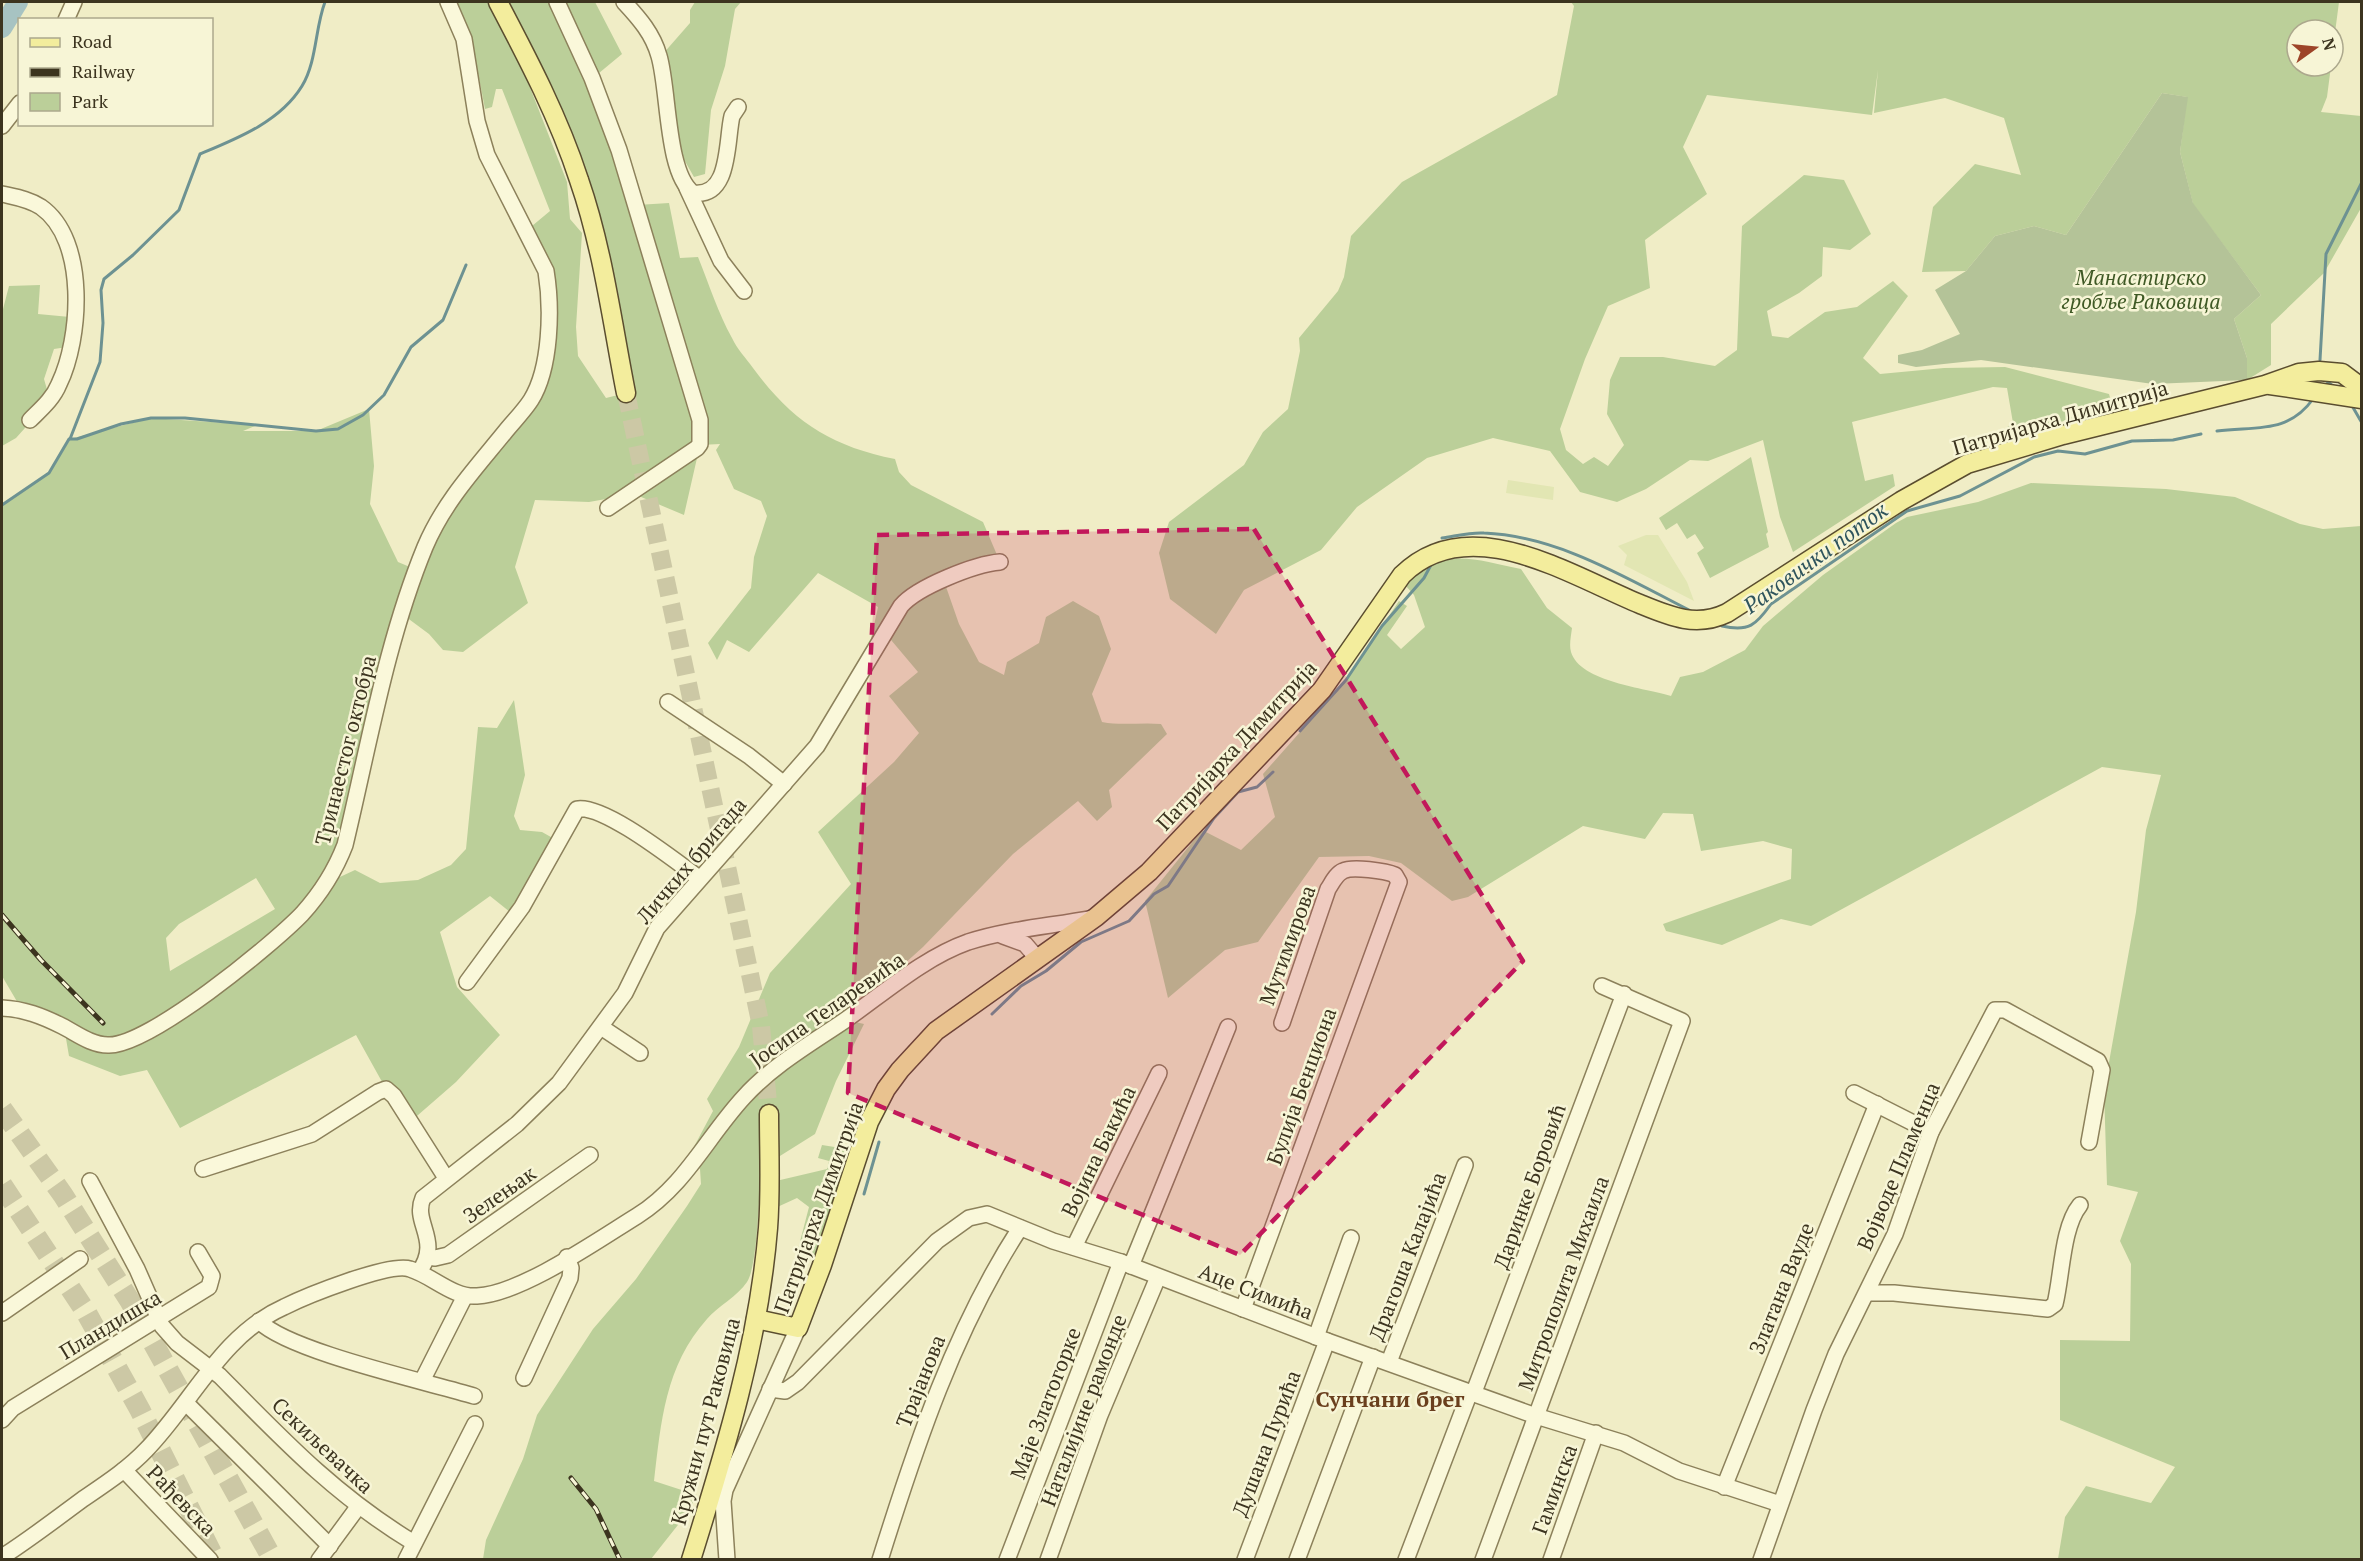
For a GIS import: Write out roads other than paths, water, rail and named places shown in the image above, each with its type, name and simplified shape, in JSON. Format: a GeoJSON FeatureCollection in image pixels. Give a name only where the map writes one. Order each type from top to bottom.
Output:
{"type":"FeatureCollection","features":[{"type":"Feature","properties":{"kind":"main road"},"geometry":{"type":"LineString","coordinates":[[498,2],[530,64],[579,179],[602,262],[626,393]]}},
{"type":"Feature","properties":{"kind":"main road","name":"Патријарха Димитрија"},"geometry":{"type":"LineString","coordinates":[[798,1328],[822,1265],[862,1142],[886,1089],[910,1057],[936,1031],[1039,956],[1096,918],[1149,872],[1322,690],[1402,575],[1420,560],[1435,553],[1473,546],[1501,549],[1669,615],[1686,620],[1714,619],[1901,501],[1967,464],[2062,435],[2265,385],[2299,373],[2319,371],[2342,373],[2361,388]]}},
{"type":"Feature","properties":{"kind":"main road","name":"Патријарха Димитрија"},"geometry":{"type":"LineString","coordinates":[[2265,385],[2361,399]]}},
{"type":"Feature","properties":{"kind":"main road","name":"Кружни пут Раковица"},"geometry":{"type":"LineString","coordinates":[[691,1560],[743,1385],[756,1319],[769,1210],[768,1114]]}},
{"type":"Feature","properties":{"kind":"main road"},"geometry":{"type":"LineString","coordinates":[[756,1319],[798,1328]]}},
{"type":"Feature","properties":{"kind":"street"},"geometry":{"type":"LineString","coordinates":[[67,18],[74,2]]}},
{"type":"Feature","properties":{"kind":"street","name":"Тринаестог октобра"},"geometry":{"type":"LineString","coordinates":[[2,1008],[33,1012],[95,1043],[114,1045],[130,1041],[160,1026],[188,1007],[302,914],[327,883],[345,845],[385,671],[409,591],[435,527],[446,505],[467,477],[531,400],[542,375],[547,348],[548,286],[541,259],[487,155],[477,122],[464,39],[448,2]]}},
{"type":"Feature","properties":{"kind":"street"},"geometry":{"type":"LineString","coordinates":[[557,2],[592,78],[620,150],[700,420],[700,444],[697,448],[608,508]]}},
{"type":"Feature","properties":{"kind":"street"},"geometry":{"type":"LineString","coordinates":[[624,2],[647,28],[659,55],[673,150],[687,188],[721,261],[744,291]]}},
{"type":"Feature","properties":{"kind":"street"},"geometry":{"type":"LineString","coordinates":[[2,126],[18,106]]}},
{"type":"Feature","properties":{"kind":"street"},"geometry":{"type":"LineString","coordinates":[[687,188],[700,194],[716,188],[723,172],[732,116],[738,107]]}},
{"type":"Feature","properties":{"kind":"street"},"geometry":{"type":"LineString","coordinates":[[2,194],[31,201],[51,216],[68,244],[76,268],[68,361],[50,400],[30,420]]}},
{"type":"Feature","properties":{"kind":"street","name":"Личких бригада"},"geometry":{"type":"LineString","coordinates":[[428,1257],[421,1203],[428,1192],[532,1112],[559,1083],[625,993],[653,933],[817,746],[905,601],[964,570],[1000,562]]}},
{"type":"Feature","properties":{"kind":"street"},"geometry":{"type":"LineString","coordinates":[[668,702],[749,756],[784,784]]}},
{"type":"Feature","properties":{"kind":"street"},"geometry":{"type":"LineString","coordinates":[[467,982],[522,907],[577,808],[585,807],[604,813],[699,879]]}},
{"type":"Feature","properties":{"kind":"street","name":"Мутимирова"},"geometry":{"type":"LineString","coordinates":[[1282,1023],[1328,890],[1337,874],[1348,869],[1388,872],[1398,878]]}},
{"type":"Feature","properties":{"kind":"street","name":"Булија Бенциона"},"geometry":{"type":"LineString","coordinates":[[1243,1309],[1399,882],[1398,878]]}},
{"type":"Feature","properties":{"kind":"street","name":"Јосипа Теларевића"},"geometry":{"type":"LineString","coordinates":[[465,1296],[488,1295],[506,1290],[567,1257],[662,1198],[680,1181],[741,1100],[795,1054],[941,955],[968,942],[997,935],[1096,918]]}},
{"type":"Feature","properties":{"kind":"street"},"geometry":{"type":"LineString","coordinates":[[1025,930],[1040,942],[1039,956]]}},
{"type":"Feature","properties":{"kind":"street"},"geometry":{"type":"LineString","coordinates":[[997,935],[1021,941],[1039,956]]}},
{"type":"Feature","properties":{"kind":"street"},"geometry":{"type":"LineString","coordinates":[[1602,986],[1624,994]]}},
{"type":"Feature","properties":{"kind":"street","name":"Митрополита Михаила"},"geometry":{"type":"LineString","coordinates":[[1483,1560],[1682,1020],[1624,994]]}},
{"type":"Feature","properties":{"kind":"street","name":"Даринке Боровић"},"geometry":{"type":"LineString","coordinates":[[1406,1560],[1624,994]]}},
{"type":"Feature","properties":{"kind":"street","name":"Војводе Пламенца"},"geometry":{"type":"LineString","coordinates":[[1761,1560],[1836,1354],[1895,1234],[1931,1132],[1991,1014],[2000,1009],[2098,1061],[2102,1070],[2089,1142]]}},
{"type":"Feature","properties":{"kind":"street"},"geometry":{"type":"LineString","coordinates":[[601,1027],[640,1053]]}},
{"type":"Feature","properties":{"kind":"street","name":"Маје Златогорке"},"geometry":{"type":"LineString","coordinates":[[1007,1560],[1126,1264],[1228,1027]]}},
{"type":"Feature","properties":{"kind":"street","name":"Војина Бакића"},"geometry":{"type":"LineString","coordinates":[[1074,1247],[1159,1073]]}},
{"type":"Feature","properties":{"kind":"street"},"geometry":{"type":"LineString","coordinates":[[203,1169],[312,1134],[386,1089],[394,1096],[446,1178]]}},
{"type":"Feature","properties":{"kind":"street"},"geometry":{"type":"LineString","coordinates":[[1854,1093],[1931,1132]]}},
{"type":"Feature","properties":{"kind":"street","name":"Златана Вауде"},"geometry":{"type":"LineString","coordinates":[[1724,1487],[1877,1104]]}},
{"type":"Feature","properties":{"kind":"street","name":"Зелењак"},"geometry":{"type":"LineString","coordinates":[[428,1257],[448,1255],[590,1155]]}},
{"type":"Feature","properties":{"kind":"street","name":"Драгоша Калајића"},"geometry":{"type":"LineString","coordinates":[[1389,1362],[1465,1165]]}},
{"type":"Feature","properties":{"kind":"street","name":"Секиљевачка"},"geometry":{"type":"LineString","coordinates":[[90,1181],[137,1269],[159,1320],[177,1343],[211,1369],[316,1472],[358,1507],[414,1543]]}},
{"type":"Feature","properties":{"kind":"street"},"geometry":{"type":"LineString","coordinates":[[1867,1293],[1963,1300],[2040,1310],[2052,1307],[2057,1296],[2072,1220],[2080,1205]]}},
{"type":"Feature","properties":{"kind":"street","name":"Аце Симића"},"geometry":{"type":"LineString","coordinates":[[770,1389],[778,1392],[789,1389],[809,1373],[922,1256],[969,1218],[987,1214],[1536,1416],[1624,1443],[1679,1471],[1780,1504]]}},
{"type":"Feature","properties":{"kind":"street","name":"Трајанова"},"geometry":{"type":"LineString","coordinates":[[880,1560],[937,1390],[1000,1258],[1020,1228]]}},
{"type":"Feature","properties":{"kind":"street","name":"Душана Пурића"},"geometry":{"type":"LineString","coordinates":[[1245,1560],[1322,1339],[1352,1238]]}},
{"type":"Feature","properties":{"kind":"street","name":"Пландишка"},"geometry":{"type":"LineString","coordinates":[[2,1420],[13,1408],[159,1320],[212,1282],[212,1276],[198,1252]]}},
{"type":"Feature","properties":{"kind":"street"},"geometry":{"type":"LineString","coordinates":[[419,1272],[428,1257]]}},
{"type":"Feature","properties":{"kind":"street"},"geometry":{"type":"LineString","coordinates":[[524,1378],[570,1278],[571,1268],[567,1257]]}},
{"type":"Feature","properties":{"kind":"street"},"geometry":{"type":"LineString","coordinates":[[2,1312],[80,1259]]}},
{"type":"Feature","properties":{"kind":"street"},"geometry":{"type":"LineString","coordinates":[[2,1557],[124,1470],[147,1449],[239,1337],[259,1321],[286,1305],[386,1270],[405,1267],[465,1296],[422,1381]]}},
{"type":"Feature","properties":{"kind":"street","name":"Наталијине рамонде"},"geometry":{"type":"LineString","coordinates":[[1048,1560],[1100,1415],[1158,1276]]}},
{"type":"Feature","properties":{"kind":"street"},"geometry":{"type":"LineString","coordinates":[[259,1321],[272,1332],[360,1364],[474,1396]]}},
{"type":"Feature","properties":{"kind":"street","name":"Патријарха Димитрија"},"geometry":{"type":"LineString","coordinates":[[727,1560],[723,1496],[798,1328]]}},
{"type":"Feature","properties":{"kind":"street"},"geometry":{"type":"LineString","coordinates":[[1297,1560],[1373,1357]]}},
{"type":"Feature","properties":{"kind":"street"},"geometry":{"type":"LineString","coordinates":[[186,1403],[330,1546]]}},
{"type":"Feature","properties":{"kind":"street"},"geometry":{"type":"LineString","coordinates":[[406,1560],[475,1424]]}},
{"type":"Feature","properties":{"kind":"street","name":"Гаминска"},"geometry":{"type":"LineString","coordinates":[[1551,1560],[1596,1433]]}},
{"type":"Feature","properties":{"kind":"street","name":"Рађевска"},"geometry":{"type":"LineString","coordinates":[[124,1470],[210,1560]]}},
{"type":"Feature","properties":{"kind":"street"},"geometry":{"type":"LineString","coordinates":[[319,1560],[358,1507]]}},
{"type":"Feature","properties":{"kind":"waterway"},"geometry":{"type":"LineString","coordinates":[[2,28],[18,2]]}},
{"type":"Feature","properties":{"kind":"waterway"},"geometry":{"type":"LineString","coordinates":[[325,2],[311,66],[293,99],[282,110],[256,128],[200,154],[179,210],[133,255],[104,279],[101,290],[103,323],[100,362],[70,439],[151,418],[185,418],[316,431],[338,429],[363,415],[384,395],[411,347],[443,320],[466,265]]}},
{"type":"Feature","properties":{"kind":"waterway","name":"Раковички поток"},"geometry":{"type":"LineString","coordinates":[[2320,360],[2326,254],[2362,182]]}},
{"type":"Feature","properties":{"kind":"waterway"},"geometry":{"type":"LineString","coordinates":[[2323,378],[2334,387]]}},
{"type":"Feature","properties":{"kind":"waterway","name":"Раковички поток"},"geometry":{"type":"LineString","coordinates":[[2217,431],[2258,428],[2282,423],[2293,418],[2313,399]]}},
{"type":"Feature","properties":{"kind":"waterway"},"geometry":{"type":"LineString","coordinates":[[2351,404],[2362,423]]}},
{"type":"Feature","properties":{"kind":"waterway","name":"Раковички поток"},"geometry":{"type":"LineString","coordinates":[[1722,626],[1739,628],[1756,622],[1771,604],[1907,511],[1960,496],[2034,457],[2058,451],[2085,454],[2132,441],[2173,440],[2201,434]]}},
{"type":"Feature","properties":{"kind":"waterway"},"geometry":{"type":"LineString","coordinates":[[2,505],[49,473],[69,439]]}},
{"type":"Feature","properties":{"kind":"waterway","name":"Раковички поток"},"geometry":{"type":"LineString","coordinates":[[1442,538],[1484,533],[1538,542],[1591,561],[1691,611]]}},
{"type":"Feature","properties":{"kind":"waterway","name":"Раковички поток"},"geometry":{"type":"LineString","coordinates":[[1300,731],[1346,680],[1382,626],[1424,578],[1432,563]]}},
{"type":"Feature","properties":{"kind":"waterway","name":"Раковички поток"},"geometry":{"type":"LineString","coordinates":[[992,1014],[1021,986],[1046,971],[1081,942],[1129,921],[1154,894],[1168,886],[1214,818],[1238,792],[1257,787],[1273,772]]}},
{"type":"Feature","properties":{"kind":"waterway","name":"Раковички поток"},"geometry":{"type":"LineString","coordinates":[[864,1194],[879,1142]]}},
{"type":"Feature","properties":{"kind":"tunnel"},"geometry":{"type":"LineString","coordinates":[[626,393],[761,1026],[769,1114]]}},
{"type":"Feature","properties":{"kind":"tunnel"},"geometry":{"type":"LineString","coordinates":[[2,1109],[63,1195],[130,1301],[273,1560]]}},
{"type":"Feature","properties":{"kind":"tunnel"},"geometry":{"type":"LineString","coordinates":[[2,1185],[86,1312],[140,1410],[215,1560]]}},
{"type":"Feature","properties":{"kind":"railway"},"geometry":{"type":"LineString","coordinates":[[2,915],[41,960],[103,1023]]}},
{"type":"Feature","properties":{"kind":"railway"},"geometry":{"type":"LineString","coordinates":[[571,1478],[596,1509],[620,1560]]}},
{"type":"Feature","properties":{"kind":"district","name":"Сунчани брег"},"geometry":{"type":"Point","coordinates":[1390,1398]}},
{"type":"Feature","properties":{"kind":"park label","name":"Манастирско гробље Раковица"},"geometry":{"type":"Point","coordinates":[2141,289]}}]}
